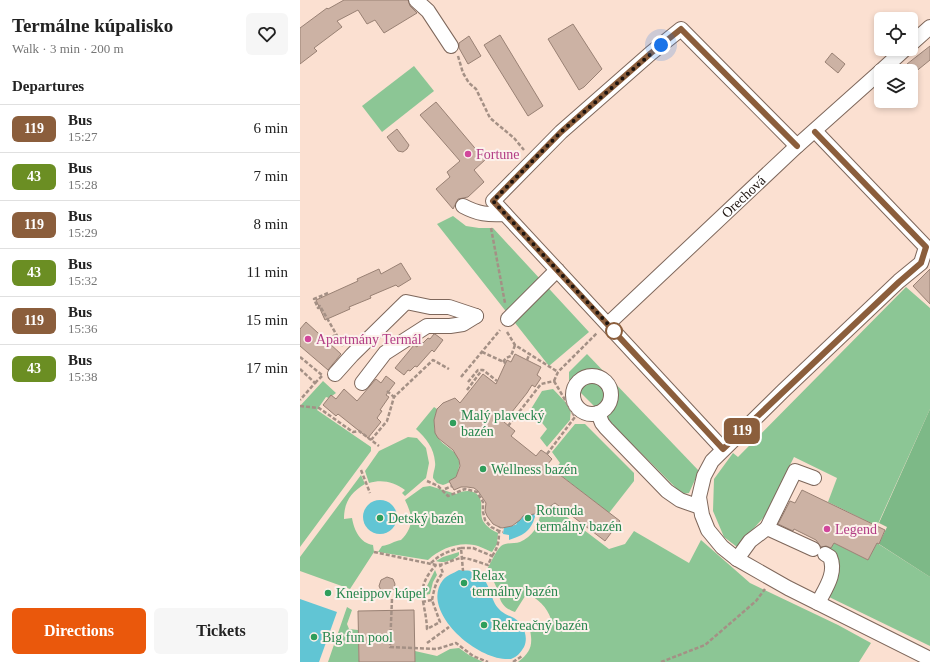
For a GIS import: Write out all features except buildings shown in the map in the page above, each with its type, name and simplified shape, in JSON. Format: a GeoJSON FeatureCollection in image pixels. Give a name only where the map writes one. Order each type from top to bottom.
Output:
{"type":"FeatureCollection","features":[{"type":"Feature","properties":{"kind":"street"},"geometry":{"type":"LineString","coordinates":[[416,0],[428,11],[451,46]]}},
{"type":"Feature","properties":{"kind":"street"},"geometry":{"type":"LineString","coordinates":[[918,38],[930,27]]}},
{"type":"Feature","properties":{"kind":"street"},"geometry":{"type":"LineString","coordinates":[[723,449],[493,201],[561,132],[651,53],[681,29],[797,146]]}},
{"type":"Feature","properties":{"kind":"street","name":"Orechová"},"geometry":{"type":"LineString","coordinates":[[889,64],[897,56]]}},
{"type":"Feature","properties":{"kind":"street","name":"Orechová"},"geometry":{"type":"LineString","coordinates":[[608,324],[797,146],[815,132],[874,77]]}},
{"type":"Feature","properties":{"kind":"street"},"geometry":{"type":"LineString","coordinates":[[815,132],[926,247],[921,263],[899,282],[712,461],[704,476],[700,488],[700,507],[704,523],[712,535],[722,547],[738,559],[788,588],[930,659]]}},
{"type":"Feature","properties":{"kind":"street"},"geometry":{"type":"LineString","coordinates":[[463,206],[474,212],[488,215],[505,214]]}},
{"type":"Feature","properties":{"kind":"street"},"geometry":{"type":"LineString","coordinates":[[508,319],[558,270]]}},
{"type":"Feature","properties":{"kind":"street"},"geometry":{"type":"LineString","coordinates":[[329,375],[352,355],[406,302],[430,307],[448,307],[476,316],[463,324],[450,326],[427,326],[385,353],[362,383]]}},
{"type":"Feature","properties":{"kind":"street"},"geometry":{"type":"LineString","coordinates":[[598,413],[606,428],[667,491],[680,500],[700,507]]}},
{"type":"Feature","properties":{"kind":"street"},"geometry":{"type":"LineString","coordinates":[[738,559],[750,541],[767,528],[795,471],[814,478]]}},
{"type":"Feature","properties":{"kind":"street"},"geometry":{"type":"LineString","coordinates":[[767,528],[830,557],[833,564],[829,582],[818,603]]}},
{"type":"Feature","properties":{"kind":"path"},"geometry":{"type":"LineString","coordinates":[[451,46],[458,55],[463,73],[469,83],[476,89],[490,118],[514,138],[527,153]]}},
{"type":"Feature","properties":{"kind":"path"},"geometry":{"type":"LineString","coordinates":[[488,215],[508,319]]}},
{"type":"Feature","properties":{"kind":"path"},"geometry":{"type":"LineString","coordinates":[[328,293],[314,299],[318,308],[321,306],[341,345],[352,355]]}},
{"type":"Feature","properties":{"kind":"path"},"geometry":{"type":"LineString","coordinates":[[554,381],[558,372],[608,324]]}},
{"type":"Feature","properties":{"kind":"path"},"geometry":{"type":"LineString","coordinates":[[461,377],[503,326],[515,345],[530,353],[558,372]]}},
{"type":"Feature","properties":{"kind":"path"},"geometry":{"type":"LineString","coordinates":[[329,341],[336,335]]}},
{"type":"Feature","properties":{"kind":"path"},"geometry":{"type":"LineString","coordinates":[[482,352],[504,363],[506,358],[511,356],[515,345]]}},
{"type":"Feature","properties":{"kind":"path"},"geometry":{"type":"LineString","coordinates":[[527,360],[530,353]]}},
{"type":"Feature","properties":{"kind":"path"},"geometry":{"type":"LineString","coordinates":[[300,357],[329,375]]}},
{"type":"Feature","properties":{"kind":"path"},"geometry":{"type":"LineString","coordinates":[[371,440],[387,421],[394,397],[433,360],[449,369]]}},
{"type":"Feature","properties":{"kind":"path"},"geometry":{"type":"LineString","coordinates":[[300,369],[315,383],[300,400]]}},
{"type":"Feature","properties":{"kind":"path"},"geometry":{"type":"LineString","coordinates":[[468,382],[478,370],[483,370],[497,381]]}},
{"type":"Feature","properties":{"kind":"path"},"geometry":{"type":"LineString","coordinates":[[468,390],[483,370]]}},
{"type":"Feature","properties":{"kind":"path"},"geometry":{"type":"LineString","coordinates":[[508,426],[539,383],[554,381]]}},
{"type":"Feature","properties":{"kind":"path"},"geometry":{"type":"LineString","coordinates":[[547,454],[575,417],[554,381]]}},
{"type":"Feature","properties":{"kind":"path"},"geometry":{"type":"LineString","coordinates":[[387,391],[394,397]]}},
{"type":"Feature","properties":{"kind":"path"},"geometry":{"type":"LineString","coordinates":[[300,406],[319,408],[353,432],[359,431],[379,446]]}},
{"type":"Feature","properties":{"kind":"path"},"geometry":{"type":"LineString","coordinates":[[361,470],[370,493]]}},
{"type":"Feature","properties":{"kind":"path"},"geometry":{"type":"LineString","coordinates":[[427,481],[438,486],[448,496],[465,489],[477,492],[484,502],[483,512],[485,520],[491,527],[504,532]]}},
{"type":"Feature","properties":{"kind":"path"},"geometry":{"type":"LineString","coordinates":[[445,489],[452,486]]}},
{"type":"Feature","properties":{"kind":"path"},"geometry":{"type":"LineString","coordinates":[[485,520],[489,518]]}},
{"type":"Feature","properties":{"kind":"path"},"geometry":{"type":"LineString","coordinates":[[374,552],[436,565],[444,565],[462,558],[488,565],[496,550],[500,527]]}},
{"type":"Feature","properties":{"kind":"path"},"geometry":{"type":"LineString","coordinates":[[430,563],[438,556],[461,548],[473,548],[492,556]]}},
{"type":"Feature","properties":{"kind":"path"},"geometry":{"type":"LineString","coordinates":[[461,548],[463,571]]}},
{"type":"Feature","properties":{"kind":"path"},"geometry":{"type":"LineString","coordinates":[[436,565],[428,574],[423,587],[422,602],[427,629],[440,622],[432,600],[434,588],[443,573],[440,565]]}},
{"type":"Feature","properties":{"kind":"path"},"geometry":{"type":"LineString","coordinates":[[392,599],[390,647],[437,649],[456,642],[473,656],[488,662]]}},
{"type":"Feature","properties":{"kind":"path"},"geometry":{"type":"LineString","coordinates":[[422,602],[432,600]]}},
{"type":"Feature","properties":{"kind":"path"},"geometry":{"type":"LineString","coordinates":[[661,662],[705,645],[756,601]]}},
{"type":"Feature","properties":{"kind":"path"},"geometry":{"type":"LineString","coordinates":[[427,643],[449,627]]}},
{"type":"Feature","properties":{"kind":"path"},"geometry":{"type":"LineString","coordinates":[[513,662],[522,656]]}},
{"type":"Feature","properties":{"kind":"green space"},"geometry":{"type":"Polygon","coordinates":[[[414,66],[434,91],[382,132],[362,106],[414,66]]]}},
{"type":"Feature","properties":{"kind":"green space"},"geometry":{"type":"Polygon","coordinates":[[[453,216],[466,226],[493,228],[589,332],[549,366],[437,224],[453,216]]]}},
{"type":"Feature","properties":{"kind":"green space"},"geometry":{"type":"Polygon","coordinates":[[[906,287],[930,308],[930,409],[877,526],[828,502],[837,478],[794,457],[765,516],[737,547],[724,537],[713,511],[714,479],[733,453],[738,457],[906,287]]]}},
{"type":"Feature","properties":{"kind":"green space"},"geometry":{"type":"Polygon","coordinates":[[[587,354],[699,471],[689,493],[682,494],[569,381],[569,372],[587,354]]]}},
{"type":"Feature","properties":{"kind":"green space"},"geometry":{"type":"Polygon","coordinates":[[[323,381],[336,393],[329,398],[326,397],[317,410],[371,447],[371,451],[300,547],[300,406],[323,381]]]}},
{"type":"Feature","properties":{"kind":"green space"},"geometry":{"type":"Polygon","coordinates":[[[553,389],[571,408],[570,420],[547,447],[540,438],[547,429],[531,409],[542,391],[553,389]]]}},
{"type":"Feature","properties":{"kind":"green space"},"geometry":{"type":"Polygon","coordinates":[[[434,407],[437,409],[434,425],[436,434],[443,443],[456,454],[459,464],[457,474],[454,479],[443,485],[437,483],[433,478],[435,464],[433,452],[426,440],[416,429],[434,407]]]}},
{"type":"Feature","properties":{"kind":"green space"},"geometry":{"type":"Polygon","coordinates":[[[930,409],[930,577],[879,544],[887,527],[879,523],[930,409]]]}},
{"type":"Feature","properties":{"kind":"green space"},"geometry":{"type":"Polygon","coordinates":[[[575,424],[585,424],[634,473],[634,481],[609,513],[554,470],[560,463],[552,452],[575,424]]]}},
{"type":"Feature","properties":{"kind":"green space"},"geometry":{"type":"Polygon","coordinates":[[[408,437],[417,438],[426,448],[429,463],[426,478],[405,496],[402,493],[405,490],[392,483],[379,481],[369,483],[365,471],[379,451],[408,437]]]}},
{"type":"Feature","properties":{"kind":"green space"},"geometry":{"type":"Polygon","coordinates":[[[361,475],[365,484],[356,490],[349,498],[345,507],[344,519],[352,518],[358,535],[368,544],[373,545],[374,552],[350,589],[300,571],[300,557],[361,475]]]}},
{"type":"Feature","properties":{"kind":"green space"},"geometry":{"type":"Polygon","coordinates":[[[430,486],[456,494],[463,491],[471,491],[478,495],[481,502],[481,514],[483,521],[486,525],[498,533],[497,544],[492,552],[481,547],[468,544],[449,547],[428,560],[378,552],[382,546],[401,540],[408,531],[411,516],[405,500],[423,487],[430,486]]]}},
{"type":"Feature","properties":{"kind":"green space"},"geometry":{"type":"Polygon","coordinates":[[[551,505],[609,549],[625,544],[634,531],[689,563],[701,540],[750,583],[838,625],[871,643],[859,662],[518,662],[526,655],[530,648],[530,630],[551,619],[542,604],[527,593],[515,612],[509,610],[500,600],[494,582],[486,571],[499,548],[505,544],[520,542],[532,534],[539,522],[540,513],[551,505]]]}},
{"type":"Feature","properties":{"kind":"green space"},"geometry":{"type":"Polygon","coordinates":[[[834,543],[868,560],[877,543],[930,577],[930,646],[827,596],[826,551],[828,546],[831,548],[834,543]]]}},
{"type":"Feature","properties":{"kind":"green space"},"geometry":{"type":"Polygon","coordinates":[[[459,552],[457,557],[451,560],[445,562],[436,561],[443,557],[459,552]]]}},
{"type":"Feature","properties":{"kind":"green space"},"geometry":{"type":"Polygon","coordinates":[[[435,570],[437,575],[433,582],[430,594],[425,595],[426,588],[435,570]]]}},
{"type":"Feature","properties":{"kind":"green space"},"geometry":{"type":"Polygon","coordinates":[[[347,607],[352,610],[347,624],[349,629],[358,630],[359,662],[328,662],[347,607]]]}},
{"type":"Feature","properties":{"kind":"green space"},"geometry":{"type":"Polygon","coordinates":[[[459,648],[483,662],[415,662],[415,651],[437,656],[450,649],[459,648]]]}},
{"type":"Feature","properties":{"kind":"water","name":"Detský bazén"},"geometry":{"type":"Polygon","coordinates":[[[380,500],[392,505],[397,517],[392,529],[380,534],[368,529],[363,517],[368,505],[380,500]]]}},
{"type":"Feature","properties":{"kind":"water","name":"Rotunda termálny bazén"},"geometry":{"type":"Polygon","coordinates":[[[536,513],[530,528],[524,534],[509,540],[509,535],[503,534],[504,527],[517,524],[513,519],[516,516],[520,520],[523,516],[536,513]]]}},
{"type":"Feature","properties":{"kind":"water","name":"Rekreačný bazén"},"geometry":{"type":"Polygon","coordinates":[[[459,570],[471,571],[482,577],[486,582],[498,608],[514,618],[522,627],[526,639],[522,651],[515,657],[511,659],[497,658],[483,652],[468,643],[455,632],[445,619],[439,605],[438,592],[443,580],[459,570]]]}},
{"type":"Feature","properties":{"kind":"water","name":"Big fun pool"},"geometry":{"type":"Polygon","coordinates":[[[300,599],[337,612],[319,662],[300,662],[300,599]]]}},
{"type":"Feature","properties":{"kind":"bus line","name":"119"},"geometry":{"type":"LineString","coordinates":[[797,146],[681,29],[651,53],[561,132],[493,201],[723,449],[899,282],[921,263],[926,247],[815,132]]}},
{"type":"Feature","properties":{"kind":"place","name":"Fortune"},"geometry":{"type":"Point","coordinates":[468,154]}},
{"type":"Feature","properties":{"kind":"place","name":"Apartmány Termál"},"geometry":{"type":"Point","coordinates":[308,339]}},
{"type":"Feature","properties":{"kind":"place","name":"Malý plavecký bazén"},"geometry":{"type":"Point","coordinates":[453,423]}},
{"type":"Feature","properties":{"kind":"place","name":"Wellness bazén"},"geometry":{"type":"Point","coordinates":[483,469]}},
{"type":"Feature","properties":{"kind":"place","name":"Detský bazén"},"geometry":{"type":"Point","coordinates":[380,518]}},
{"type":"Feature","properties":{"kind":"place","name":"Rotunda termálny bazén"},"geometry":{"type":"Point","coordinates":[528,518]}},
{"type":"Feature","properties":{"kind":"place","name":"Legend"},"geometry":{"type":"Point","coordinates":[827,529]}},
{"type":"Feature","properties":{"kind":"place","name":"Relax termálny bazén"},"geometry":{"type":"Point","coordinates":[464,583]}},
{"type":"Feature","properties":{"kind":"place","name":"Kneippov kúpeľ"},"geometry":{"type":"Point","coordinates":[328,593]}},
{"type":"Feature","properties":{"kind":"place","name":"Rekreačný bazén"},"geometry":{"type":"Point","coordinates":[484,625]}},
{"type":"Feature","properties":{"kind":"place","name":"Big fun pool"},"geometry":{"type":"Point","coordinates":[314,637]}},
{"type":"Feature","properties":{"kind":"route"},"geometry":{"type":"LineString","coordinates":[[614,331],[618,335],[493,201],[561,132],[661,45]]}}]}
